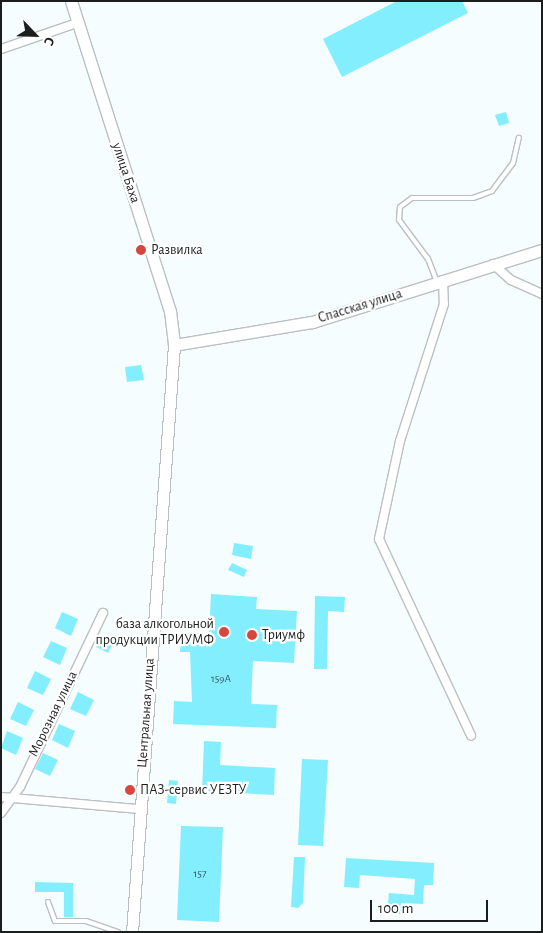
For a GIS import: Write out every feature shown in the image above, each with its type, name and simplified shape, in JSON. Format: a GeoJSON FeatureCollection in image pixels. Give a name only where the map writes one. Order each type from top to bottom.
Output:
{"type":"FeatureCollection","features":[{"type":"Feature","properties":{"kind":"street","name":"улица Баха"},"geometry":{"type":"LineString","coordinates":[[71,1],[170,311],[174,346]]}},
{"type":"Feature","properties":{"kind":"street"},"geometry":{"type":"LineString","coordinates":[[1,49],[77,23]]}},
{"type":"Feature","properties":{"kind":"street","name":"Спасская улица"},"geometry":{"type":"LineString","coordinates":[[174,346],[312,322],[492,264],[542,250]]}},
{"type":"Feature","properties":{"kind":"street"},"geometry":{"type":"LineString","coordinates":[[492,264],[511,280],[542,294]]}},
{"type":"Feature","properties":{"kind":"street"},"geometry":{"type":"LineString","coordinates":[[440,281],[444,304],[400,441],[379,539],[471,735]]}},
{"type":"Feature","properties":{"kind":"street","name":"Центральная улица"},"geometry":{"type":"LineString","coordinates":[[132,932],[139,809],[174,346]]}},
{"type":"Feature","properties":{"kind":"street","name":"Морозная улица"},"geometry":{"type":"LineString","coordinates":[[1,813],[13,799],[103,614]]}},
{"type":"Feature","properties":{"kind":"street"},"geometry":{"type":"LineString","coordinates":[[1,797],[139,809]]}},
{"type":"Feature","properties":{"kind":"lane"},"geometry":{"type":"LineString","coordinates":[[440,281],[428,258],[399,220],[400,207],[412,198],[473,198],[492,191],[513,162],[519,138]]}},
{"type":"Feature","properties":{"kind":"lane"},"geometry":{"type":"LineString","coordinates":[[48,902],[55,921],[86,921],[118,932]]}},
{"type":"Feature","properties":{"kind":"building"},"geometry":{"type":"Polygon","coordinates":[[[397,1],[462,1],[468,13],[342,77],[323,39],[397,1]]]}},
{"type":"Feature","properties":{"kind":"building"},"geometry":{"type":"Polygon","coordinates":[[[506,112],[509,123],[499,126],[495,115],[506,112]]]}},
{"type":"Feature","properties":{"kind":"building"},"geometry":{"type":"Polygon","coordinates":[[[141,365],[144,380],[127,382],[125,367],[141,365]]]}},
{"type":"Feature","properties":{"kind":"building"},"geometry":{"type":"Polygon","coordinates":[[[234,543],[253,546],[251,559],[232,555],[234,543]]]}},
{"type":"Feature","properties":{"kind":"building"},"geometry":{"type":"Polygon","coordinates":[[[232,563],[247,570],[244,577],[228,570],[232,563]]]}},
{"type":"Feature","properties":{"kind":"building"},"geometry":{"type":"Polygon","coordinates":[[[211,594],[257,597],[256,609],[297,611],[294,663],[253,661],[251,704],[277,705],[276,728],[173,724],[174,701],[192,702],[190,652],[180,652],[181,633],[209,634],[211,594]]]}},
{"type":"Feature","properties":{"kind":"building"},"geometry":{"type":"Polygon","coordinates":[[[315,596],[345,597],[344,612],[328,611],[327,669],[314,669],[315,596]]]}},
{"type":"Feature","properties":{"kind":"building"},"geometry":{"type":"Polygon","coordinates":[[[62,612],[78,619],[71,636],[55,628],[62,612]]]}},
{"type":"Feature","properties":{"kind":"building"},"geometry":{"type":"Polygon","coordinates":[[[100,637],[113,643],[108,653],[96,647],[100,637]]]}},
{"type":"Feature","properties":{"kind":"building"},"geometry":{"type":"Polygon","coordinates":[[[51,641],[67,648],[60,665],[43,657],[51,641]]]}},
{"type":"Feature","properties":{"kind":"building"},"geometry":{"type":"Polygon","coordinates":[[[35,671],[51,679],[43,695],[27,688],[35,671]]]}},
{"type":"Feature","properties":{"kind":"building"},"geometry":{"type":"Polygon","coordinates":[[[78,692],[94,700],[86,716],[70,709],[78,692]]]}},
{"type":"Feature","properties":{"kind":"building"},"geometry":{"type":"Polygon","coordinates":[[[18,702],[34,710],[26,726],[10,719],[18,702]]]}},
{"type":"Feature","properties":{"kind":"building"},"geometry":{"type":"Polygon","coordinates":[[[59,724],[75,731],[68,748],[52,740],[59,724]]]}},
{"type":"Feature","properties":{"kind":"building"},"geometry":{"type":"Polygon","coordinates":[[[7,731],[23,738],[16,755],[1,748],[7,731]]]}},
{"type":"Feature","properties":{"kind":"building"},"geometry":{"type":"Polygon","coordinates":[[[204,741],[221,742],[220,765],[275,768],[274,795],[202,791],[204,741]]]}},
{"type":"Feature","properties":{"kind":"building"},"geometry":{"type":"Polygon","coordinates":[[[43,753],[58,760],[50,776],[35,769],[43,753]]]}},
{"type":"Feature","properties":{"kind":"building"},"geometry":{"type":"Polygon","coordinates":[[[302,759],[328,760],[323,846],[298,845],[302,759]]]}},
{"type":"Feature","properties":{"kind":"building"},"geometry":{"type":"Polygon","coordinates":[[[169,780],[178,781],[176,804],[167,803],[169,780]]]}},
{"type":"Feature","properties":{"kind":"building"},"geometry":{"type":"Polygon","coordinates":[[[181,826],[223,827],[219,922],[177,920],[181,826]]]}},
{"type":"Feature","properties":{"kind":"building"},"geometry":{"type":"Polygon","coordinates":[[[294,857],[305,857],[303,903],[298,908],[291,907],[294,857]]]}},
{"type":"Feature","properties":{"kind":"building"},"geometry":{"type":"Polygon","coordinates":[[[346,858],[434,863],[433,885],[424,885],[423,904],[401,903],[400,914],[387,913],[389,893],[414,895],[415,879],[360,875],[359,888],[344,887],[346,858]]]}},
{"type":"Feature","properties":{"kind":"building"},"geometry":{"type":"Polygon","coordinates":[[[35,882],[73,883],[73,917],[64,917],[64,892],[35,892],[35,882]]]}},
{"type":"Feature","properties":{"kind":"place","name":"Развилка"},"geometry":{"type":"Point","coordinates":[141,250]}},
{"type":"Feature","properties":{"kind":"place","name":"база алкогольной продукции ТРИУМФ"},"geometry":{"type":"Point","coordinates":[224,632]}},
{"type":"Feature","properties":{"kind":"place","name":"Триумф"},"geometry":{"type":"Point","coordinates":[252,635]}},
{"type":"Feature","properties":{"kind":"place","name":"ПАЗ-сервис УЕЗТУ"},"geometry":{"type":"Point","coordinates":[130,790]}}]}
